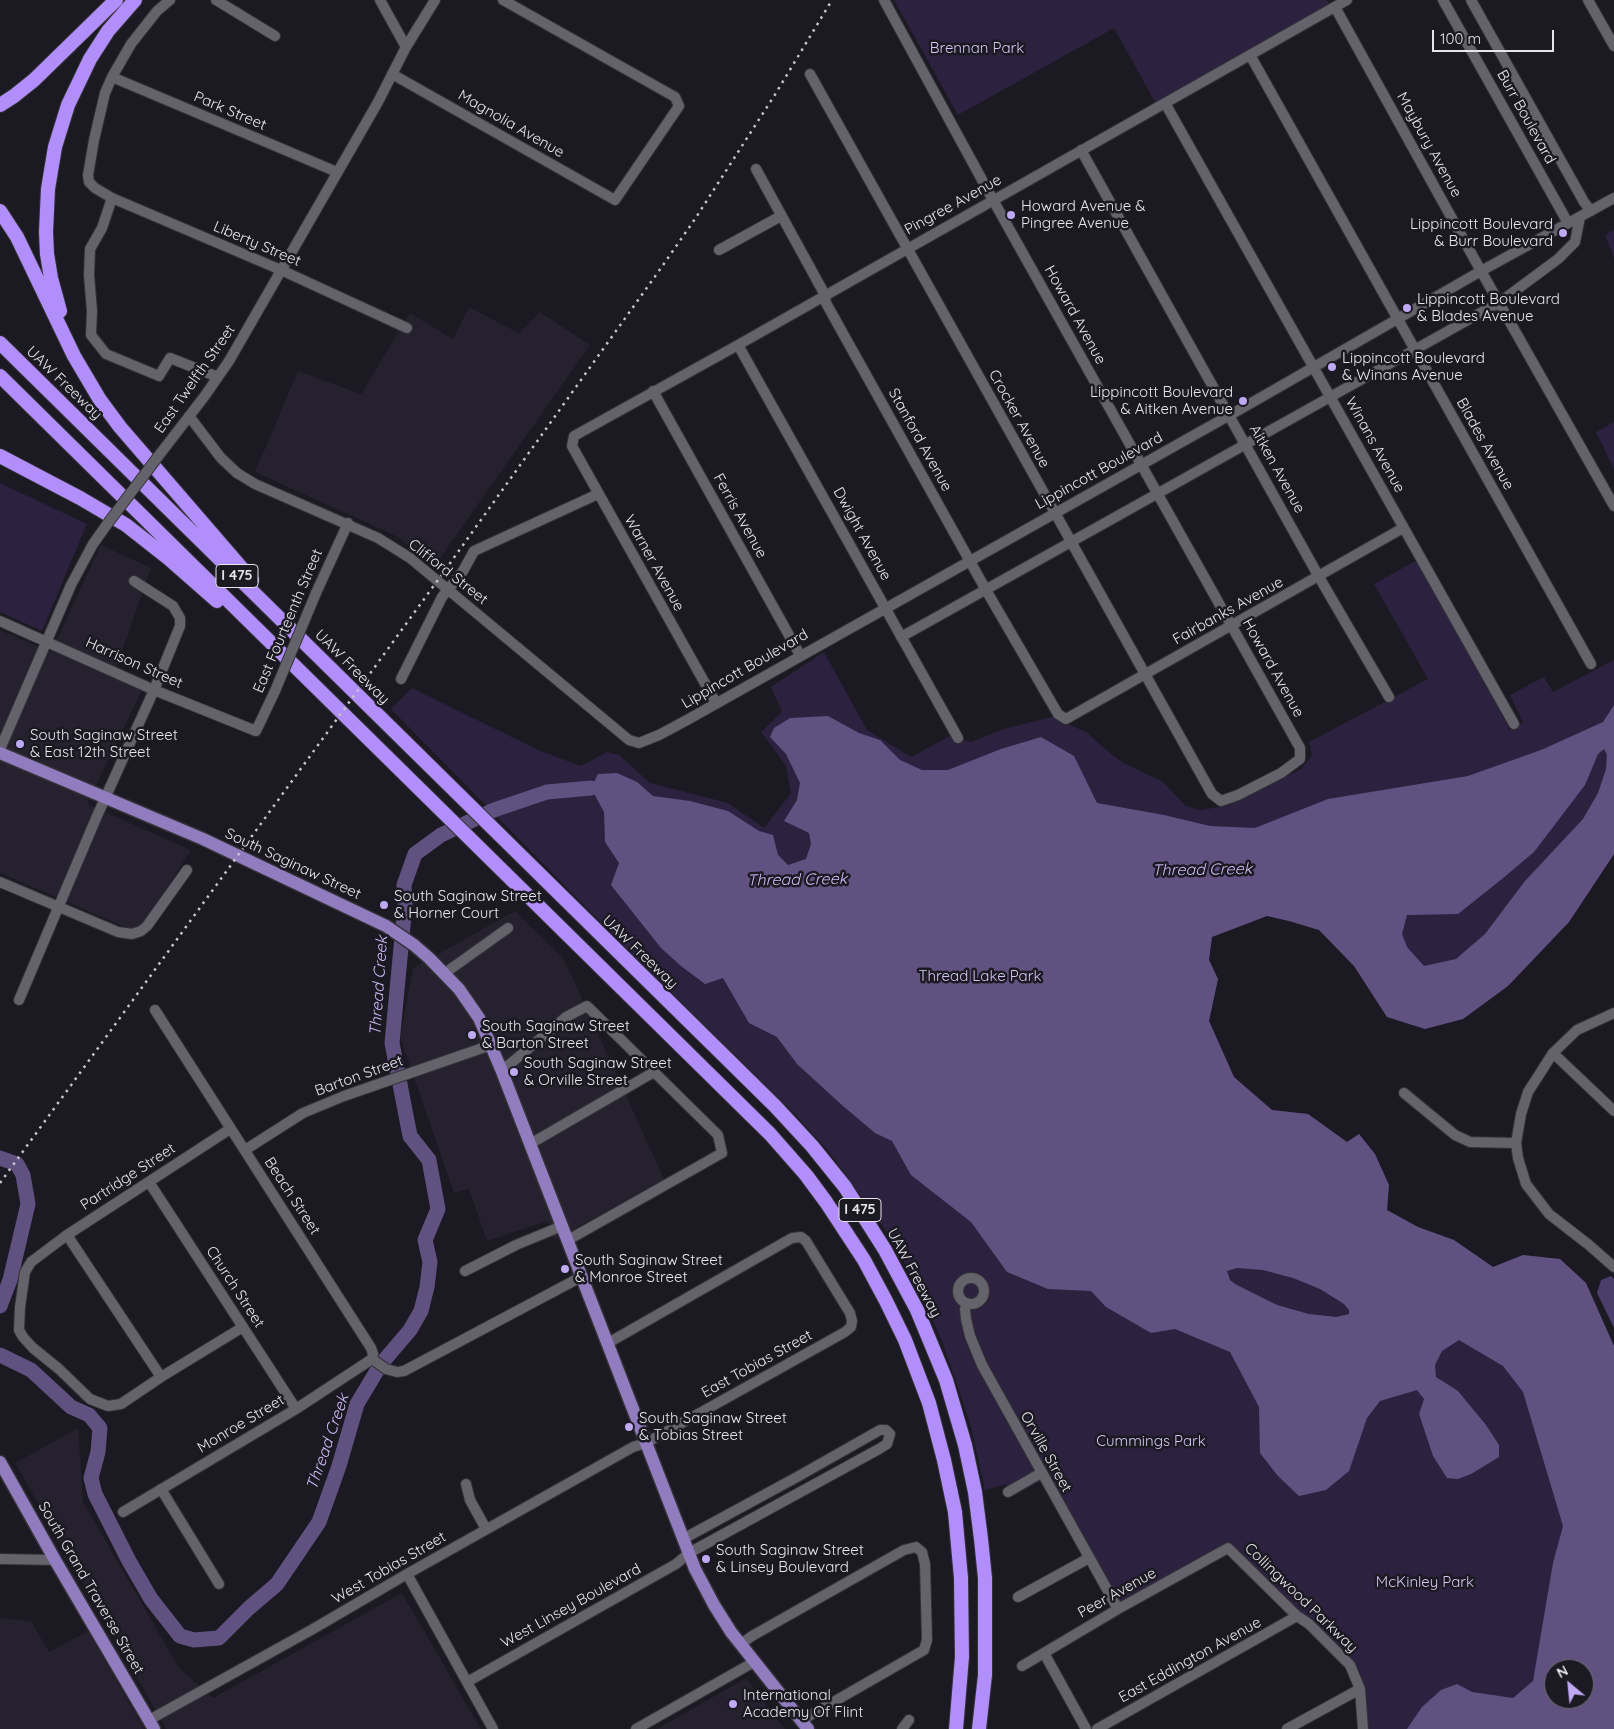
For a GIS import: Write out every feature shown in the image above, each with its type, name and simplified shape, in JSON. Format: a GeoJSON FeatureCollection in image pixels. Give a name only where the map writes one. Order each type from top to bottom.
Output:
{"type":"FeatureCollection","features":[{"type":"Feature","properties":{"kind":"highway"},"geometry":{"type":"LineString","coordinates":[[0,105],[34,80],[116,0]]}},
{"type":"Feature","properties":{"kind":"highway"},"geometry":{"type":"LineString","coordinates":[[89,384],[61,315],[51,278],[46,232],[48,189],[60,126],[78,83],[108,31],[134,0]]}},
{"type":"Feature","properties":{"kind":"highway"},"geometry":{"type":"LineString","coordinates":[[0,211],[17,237],[89,384],[120,427],[321,660]]}},
{"type":"Feature","properties":{"kind":"highway","name":"UAW Freeway"},"geometry":{"type":"LineString","coordinates":[[0,343],[800,1133],[845,1187],[897,1271],[928,1336],[946,1380],[965,1445],[975,1492],[982,1548],[986,1613],[985,1675],[978,1729]]}},
{"type":"Feature","properties":{"kind":"highway","name":"I 475"},"geometry":{"type":"LineString","coordinates":[[0,376],[461,832],[770,1134],[826,1202],[877,1283],[905,1340],[929,1403],[944,1460],[951,1494],[960,1564],[962,1621],[961,1683],[956,1729]]}},
{"type":"Feature","properties":{"kind":"highway"},"geometry":{"type":"LineString","coordinates":[[0,456],[80,498],[126,525],[168,558],[298,669]]}},
{"type":"Feature","properties":{"kind":"main road","name":"South Saginaw Street"},"geometry":{"type":"LineString","coordinates":[[0,753],[238,855],[386,926],[414,945],[445,973],[470,1003],[491,1045],[695,1569],[714,1605],[741,1644],[805,1725]]}},
{"type":"Feature","properties":{"kind":"main road","name":"South Grand Traverse Street"},"geometry":{"type":"LineString","coordinates":[[0,1462],[151,1724]]}},
{"type":"Feature","properties":{"kind":"street"},"geometry":{"type":"LineString","coordinates":[[112,77],[131,44],[157,11],[170,0]]}},
{"type":"Feature","properties":{"kind":"street"},"geometry":{"type":"LineString","coordinates":[[216,0],[275,36]]}},
{"type":"Feature","properties":{"kind":"street"},"geometry":{"type":"LineString","coordinates":[[380,0],[406,47]]}},
{"type":"Feature","properties":{"kind":"street","name":"East Twelfth Street"},"geometry":{"type":"LineString","coordinates":[[0,749],[80,567],[108,523],[218,377],[246,332],[378,102],[406,47],[435,0]]}},
{"type":"Feature","properties":{"kind":"street","name":"Magnolia Avenue"},"geometry":{"type":"LineString","coordinates":[[392,74],[615,200],[680,106],[675,96],[503,0]]}},
{"type":"Feature","properties":{"kind":"street","name":"Howard Avenue"},"geometry":{"type":"LineString","coordinates":[[884,0],[993,200],[1300,748],[1300,759],[1282,774],[1221,801]]}},
{"type":"Feature","properties":{"kind":"street","name":"Pingree Avenue"},"geometry":{"type":"LineString","coordinates":[[574,436],[1347,0]]}},
{"type":"Feature","properties":{"kind":"street","name":"Burr Boulevard"},"geometry":{"type":"LineString","coordinates":[[1443,0],[1568,223]]}},
{"type":"Feature","properties":{"kind":"street","name":"Burr Boulevard"},"geometry":{"type":"LineString","coordinates":[[1471,0],[1584,202],[1591,211]]}},
{"type":"Feature","properties":{"kind":"street"},"geometry":{"type":"LineString","coordinates":[[1588,0],[1614,46]]}},
{"type":"Feature","properties":{"kind":"street","name":"Maybury Avenue"},"geometry":{"type":"LineString","coordinates":[[1335,7],[1614,506]]}},
{"type":"Feature","properties":{"kind":"street","name":"Blades Avenue"},"geometry":{"type":"LineString","coordinates":[[1250,55],[1591,664]]}},
{"type":"Feature","properties":{"kind":"street","name":"Crocker Avenue"},"geometry":{"type":"LineString","coordinates":[[810,74],[1212,794],[1221,801]]}},
{"type":"Feature","properties":{"kind":"street","name":"Park Street"},"geometry":{"type":"LineString","coordinates":[[112,77],[337,172]]}},
{"type":"Feature","properties":{"kind":"street","name":"Liberty Street"},"geometry":{"type":"LineString","coordinates":[[112,77],[105,93],[88,175],[89,182],[95,188],[112,198],[281,270],[407,328]]}},
{"type":"Feature","properties":{"kind":"street","name":"Winans Avenue"},"geometry":{"type":"LineString","coordinates":[[1165,103],[1514,724]]}},
{"type":"Feature","properties":{"kind":"street","name":"Aitken Avenue"},"geometry":{"type":"LineString","coordinates":[[1081,150],[1319,577],[1389,697]]}},
{"type":"Feature","properties":{"kind":"street","name":"Stanford Avenue"},"geometry":{"type":"LineString","coordinates":[[756,169],[825,295],[826,303],[971,560],[986,590],[1058,714],[1066,719]]}},
{"type":"Feature","properties":{"kind":"street"},"geometry":{"type":"LineString","coordinates":[[112,198],[102,228],[90,249],[89,275],[92,335],[106,354],[159,376],[170,358],[218,377]]}},
{"type":"Feature","properties":{"kind":"street","name":"Lippincott Boulevard"},"geometry":{"type":"LineString","coordinates":[[629,740],[639,743],[659,735],[1055,514],[1481,271],[1614,198]]}},
{"type":"Feature","properties":{"kind":"street"},"geometry":{"type":"LineString","coordinates":[[719,250],[781,216]]}},
{"type":"Feature","properties":{"kind":"street"},"geometry":{"type":"LineString","coordinates":[[902,637],[1500,302],[1558,259],[1575,242],[1580,217]]}},
{"type":"Feature","properties":{"kind":"street","name":"Dwight Avenue"},"geometry":{"type":"LineString","coordinates":[[738,345],[958,738]]}},
{"type":"Feature","properties":{"kind":"street","name":"Ferris Avenue"},"geometry":{"type":"LineString","coordinates":[[653,391],[800,656]]}},
{"type":"Feature","properties":{"kind":"street","name":"Clifford Street"},"geometry":{"type":"LineString","coordinates":[[189,416],[229,466],[245,479],[348,523],[378,538],[410,558],[629,740]]}},
{"type":"Feature","properties":{"kind":"street","name":"Warner Avenue"},"geometry":{"type":"LineString","coordinates":[[574,436],[572,446],[716,703]]}},
{"type":"Feature","properties":{"kind":"street"},"geometry":{"type":"LineString","coordinates":[[400,679],[442,596],[462,571],[474,551],[598,494]]}},
{"type":"Feature","properties":{"kind":"street","name":"East Fourteenth Street"},"geometry":{"type":"LineString","coordinates":[[256,731],[348,523]]}},
{"type":"Feature","properties":{"kind":"street","name":"Fairbanks Avenue"},"geometry":{"type":"LineString","coordinates":[[1066,719],[1403,528]]}},
{"type":"Feature","properties":{"kind":"street"},"geometry":{"type":"LineString","coordinates":[[19,1000],[180,626],[180,618],[173,606],[134,581]]}},
{"type":"Feature","properties":{"kind":"street","name":"Harrison Street"},"geometry":{"type":"LineString","coordinates":[[0,621],[154,690],[256,731]]}},
{"type":"Feature","properties":{"kind":"street"},"geometry":{"type":"LineString","coordinates":[[0,882],[123,933],[138,932],[147,926],[187,870]]}},
{"type":"Feature","properties":{"kind":"street"},"geometry":{"type":"LineString","coordinates":[[445,973],[508,928]]}},
{"type":"Feature","properties":{"kind":"street"},"geometry":{"type":"LineString","coordinates":[[500,1069],[510,1064],[566,1017],[587,1006],[718,1135],[722,1153],[568,1240]]}},
{"type":"Feature","properties":{"kind":"street","name":"Beach Street"},"geometry":{"type":"LineString","coordinates":[[155,1010],[371,1348],[372,1359]]}},
{"type":"Feature","properties":{"kind":"street"},"geometry":{"type":"LineString","coordinates":[[1614,1012],[1577,1030],[1553,1053],[1528,1092],[1520,1114],[1516,1143],[1518,1158],[1526,1184],[1549,1214],[1614,1267]]}},
{"type":"Feature","properties":{"kind":"street","name":"Barton Street"},"geometry":{"type":"LineString","coordinates":[[245,1150],[304,1113],[344,1096],[491,1045]]}},
{"type":"Feature","properties":{"kind":"street"},"geometry":{"type":"LineString","coordinates":[[1553,1053],[1614,1111]]}},
{"type":"Feature","properties":{"kind":"street"},"geometry":{"type":"LineString","coordinates":[[530,1144],[654,1072]]}},
{"type":"Feature","properties":{"kind":"street"},"geometry":{"type":"LineString","coordinates":[[1404,1093],[1454,1135],[1470,1142],[1516,1143]]}},
{"type":"Feature","properties":{"kind":"street","name":"Partridge Street"},"geometry":{"type":"LineString","coordinates":[[230,1129],[67,1235],[31,1262],[25,1272],[19,1330],[23,1337],[90,1399],[108,1406],[121,1404],[161,1377],[243,1328]]}},
{"type":"Feature","properties":{"kind":"street","name":"Church Street"},"geometry":{"type":"LineString","coordinates":[[149,1182],[296,1409]]}},
{"type":"Feature","properties":{"kind":"street"},"geometry":{"type":"LineString","coordinates":[[465,1271],[516,1245],[562,1226]]}},
{"type":"Feature","properties":{"kind":"street"},"geometry":{"type":"LineString","coordinates":[[67,1235],[161,1377]]}},
{"type":"Feature","properties":{"kind":"street","name":"East Tobias Street"},"geometry":{"type":"LineString","coordinates":[[608,1343],[792,1238],[801,1237],[806,1241],[850,1313],[851,1327],[845,1332],[646,1443]]}},
{"type":"Feature","properties":{"kind":"street"},"geometry":{"type":"LineString","coordinates":[[372,1359],[386,1369],[397,1372],[404,1371],[582,1277]]}},
{"type":"Feature","properties":{"kind":"street","name":"Orville Street"},"geometry":{"type":"LineString","coordinates":[[967,1303],[965,1314],[968,1327],[982,1365],[1118,1609]]}},
{"type":"Feature","properties":{"kind":"street","name":"Monroe Street"},"geometry":{"type":"LineString","coordinates":[[123,1512],[296,1409],[372,1359]]}},
{"type":"Feature","properties":{"kind":"street","name":"West Linsey Boulevard"},"geometry":{"type":"LineString","coordinates":[[467,1682],[676,1564],[689,1553],[886,1444],[890,1434],[886,1430],[880,1430],[797,1478]]}},
{"type":"Feature","properties":{"kind":"street","name":"West Tobias Street"},"geometry":{"type":"LineString","coordinates":[[151,1724],[486,1529],[633,1447],[646,1443]]}},
{"type":"Feature","properties":{"kind":"street"},"geometry":{"type":"LineString","coordinates":[[1008,1492],[1041,1473]]}},
{"type":"Feature","properties":{"kind":"street"},"geometry":{"type":"LineString","coordinates":[[683,1539],[797,1478],[804,1490]]}},
{"type":"Feature","properties":{"kind":"street"},"geometry":{"type":"LineString","coordinates":[[466,1484],[470,1500],[486,1529]]}},
{"type":"Feature","properties":{"kind":"street"},"geometry":{"type":"LineString","coordinates":[[161,1489],[219,1584]]}},
{"type":"Feature","properties":{"kind":"street"},"geometry":{"type":"LineString","coordinates":[[741,1644],[904,1550],[916,1547],[923,1554],[925,1564],[926,1648],[805,1725]]}},
{"type":"Feature","properties":{"kind":"street","name":"Peer Avenue"},"geometry":{"type":"LineString","coordinates":[[1022,1666],[1118,1609],[1228,1548]]}},
{"type":"Feature","properties":{"kind":"street","name":"Collingwood Parkway"},"geometry":{"type":"LineString","coordinates":[[1228,1548],[1350,1665],[1360,1689],[1363,1729]]}},
{"type":"Feature","properties":{"kind":"street"},"geometry":{"type":"LineString","coordinates":[[1018,1596],[1088,1558]]}},
{"type":"Feature","properties":{"kind":"street"},"geometry":{"type":"LineString","coordinates":[[0,1559],[55,1560]]}},
{"type":"Feature","properties":{"kind":"street"},"geometry":{"type":"LineString","coordinates":[[407,1574],[493,1729]]}},
{"type":"Feature","properties":{"kind":"street","name":"East Eddington Avenue"},"geometry":{"type":"LineString","coordinates":[[1097,1729],[1297,1616]]}},
{"type":"Feature","properties":{"kind":"street"},"geometry":{"type":"LineString","coordinates":[[1044,1653],[1086,1729]]}},
{"type":"Feature","properties":{"kind":"street"},"geometry":{"type":"LineString","coordinates":[[636,1729],[754,1662]]}},
{"type":"Feature","properties":{"kind":"street"},"geometry":{"type":"LineString","coordinates":[[1288,1729],[1360,1689]]}},
{"type":"Feature","properties":{"kind":"street"},"geometry":{"type":"LineString","coordinates":[[902,1729],[909,1720]]}},
{"type":"Feature","properties":{"kind":"shaded area"},"geometry":{"type":"Polygon","coordinates":[[[469,307],[519,333],[540,312],[590,345],[434,567],[398,537],[255,472],[298,371],[361,394],[410,313],[453,339],[469,307]]]}},
{"type":"Feature","properties":{"kind":"shaded area"},"geometry":{"type":"Polygon","coordinates":[[[101,545],[151,568],[113,677],[142,690],[87,804],[191,850],[144,924],[130,929],[0,873],[0,630],[51,652],[101,545]]]}},
{"type":"Feature","properties":{"kind":"shaded area"},"geometry":{"type":"Polygon","coordinates":[[[515,911],[564,959],[664,1179],[554,1240],[548,1221],[487,1241],[469,1189],[454,1193],[400,1037],[413,968],[515,911]]]}},
{"type":"Feature","properties":{"kind":"shaded area"},"geometry":{"type":"Polygon","coordinates":[[[1611,1276],[1614,1279],[1614,1328],[1597,1293],[1601,1280],[1611,1276]]]}},
{"type":"Feature","properties":{"kind":"shaded area"},"geometry":{"type":"Polygon","coordinates":[[[78,1428],[83,1502],[179,1668],[213,1698],[402,1593],[481,1729],[166,1729],[15,1463],[78,1428]]]}},
{"type":"Feature","properties":{"kind":"shaded area"},"geometry":{"type":"Polygon","coordinates":[[[0,1618],[31,1621],[49,1652],[88,1631],[144,1729],[0,1729],[0,1618]]]}},
{"type":"Feature","properties":{"kind":"shaded area","name":"International Academy Of Flint"},"geometry":{"type":"Polygon","coordinates":[[[746,1678],[785,1729],[657,1729],[746,1678]]]}},
{"type":"Feature","properties":{"kind":"green space","name":"Brennan Park"},"geometry":{"type":"Polygon","coordinates":[[[894,0],[1327,0],[1330,6],[1156,104],[1114,28],[958,115],[894,0]]]}},
{"type":"Feature","properties":{"kind":"green space"},"geometry":{"type":"Polygon","coordinates":[[[1614,230],[1614,258],[1605,235],[1614,230]]]}},
{"type":"Feature","properties":{"kind":"green space"},"geometry":{"type":"Polygon","coordinates":[[[1614,422],[1614,469],[1596,432],[1614,422]]]}},
{"type":"Feature","properties":{"kind":"green space"},"geometry":{"type":"Polygon","coordinates":[[[0,483],[87,524],[42,631],[0,612],[0,483]]]}},
{"type":"Feature","properties":{"kind":"green space","name":"Thread Lake Park"},"geometry":{"type":"Polygon","coordinates":[[[1417,560],[1510,730],[1523,722],[1510,695],[1544,677],[1553,692],[1614,660],[1614,854],[1569,922],[1508,986],[1463,1019],[1425,1029],[1387,1017],[1354,966],[1319,930],[1267,916],[1212,937],[1209,960],[1218,979],[1209,1021],[1234,1077],[1272,1110],[1308,1114],[1347,1142],[1359,1134],[1375,1154],[1389,1185],[1387,1210],[1418,1227],[1454,1240],[1493,1267],[1523,1255],[1560,1259],[1586,1283],[1614,1346],[1614,1729],[1367,1729],[1363,1685],[1358,1668],[1230,1543],[1118,1602],[1048,1477],[1007,1499],[1007,1484],[985,1490],[971,1427],[962,1399],[942,1341],[919,1290],[889,1235],[830,1153],[793,1112],[636,958],[391,709],[412,688],[538,750],[581,766],[607,752],[619,755],[650,783],[728,803],[764,828],[791,793],[786,766],[761,732],[782,712],[771,687],[824,652],[867,730],[911,757],[950,736],[971,742],[1004,729],[1052,717],[1086,732],[1125,764],[1162,781],[1186,806],[1200,810],[1226,806],[1301,769],[1312,755],[1309,742],[1428,679],[1374,584],[1417,560]]]}},
{"type":"Feature","properties":{"kind":"water","name":"Thread Lake Park"},"geometry":{"type":"Polygon","coordinates":[[[1614,705],[1614,854],[1569,922],[1508,986],[1463,1019],[1425,1029],[1387,1017],[1354,966],[1319,930],[1267,916],[1212,937],[1209,960],[1218,979],[1209,1021],[1234,1077],[1272,1110],[1308,1114],[1347,1142],[1359,1134],[1375,1154],[1389,1185],[1387,1210],[1418,1227],[1454,1240],[1493,1267],[1523,1255],[1560,1259],[1586,1283],[1614,1346],[1614,1729],[1407,1729],[1422,1707],[1441,1690],[1457,1684],[1472,1692],[1513,1698],[1533,1681],[1553,1563],[1563,1526],[1523,1392],[1503,1366],[1459,1340],[1442,1351],[1435,1365],[1436,1377],[1458,1391],[1486,1425],[1499,1445],[1499,1457],[1471,1474],[1458,1479],[1447,1478],[1433,1456],[1419,1414],[1424,1399],[1417,1390],[1380,1401],[1367,1418],[1349,1471],[1326,1490],[1299,1496],[1278,1476],[1260,1453],[1259,1407],[1230,1352],[1175,1329],[1151,1333],[1106,1307],[1091,1291],[1048,1289],[1007,1272],[971,1222],[911,1175],[892,1141],[875,1133],[843,1106],[797,1064],[777,1037],[749,1023],[723,978],[705,984],[661,948],[611,885],[619,863],[605,842],[604,812],[591,788],[598,774],[617,773],[637,782],[653,796],[690,801],[728,811],[759,831],[773,835],[778,855],[788,865],[806,859],[811,844],[809,833],[784,821],[797,800],[800,783],[786,754],[770,737],[774,728],[790,718],[828,716],[859,733],[880,740],[900,760],[922,770],[948,770],[1001,749],[1041,737],[1074,756],[1097,803],[1164,815],[1210,826],[1255,828],[1328,799],[1468,776],[1541,750],[1603,722],[1614,705]],[[1604,749],[1598,754],[1585,785],[1534,852],[1502,879],[1458,914],[1407,915],[1402,934],[1407,947],[1424,966],[1456,959],[1485,934],[1525,881],[1583,819],[1598,793],[1606,769],[1607,755],[1604,749]],[[1237,1268],[1227,1271],[1230,1280],[1277,1305],[1309,1314],[1336,1317],[1349,1314],[1349,1310],[1344,1304],[1320,1289],[1293,1278],[1263,1270],[1237,1268]]]}},
{"type":"Feature","properties":{"kind":"waterway","name":"Thread Creek"},"geometry":{"type":"LineString","coordinates":[[0,1355],[31,1370],[71,1407],[89,1415],[100,1428],[98,1452],[91,1478],[95,1494],[129,1561],[151,1599],[180,1636],[194,1640],[219,1638],[249,1608],[277,1584],[319,1522],[339,1466],[357,1404],[381,1364],[410,1330],[421,1311],[427,1287],[430,1262],[425,1240],[438,1209],[429,1160],[410,1136],[392,1043],[405,905],[404,885],[415,854],[441,835],[494,810],[547,792],[591,788]]}},
{"type":"Feature","properties":{"kind":"waterway","name":"Thread Creek"},"geometry":{"type":"LineString","coordinates":[[0,1158],[17,1164],[23,1175],[28,1204],[10,1280],[0,1306]]}},
{"type":"Feature","properties":{"kind":"railway"},"geometry":{"type":"LineString","coordinates":[[0,1183],[443,573],[661,268],[695,219],[776,93],[832,0]]}},
{"type":"Feature","properties":{"kind":"place","name":"Howard Avenue & Pingree Avenue"},"geometry":{"type":"Point","coordinates":[1011,215]}},
{"type":"Feature","properties":{"kind":"place","name":"Lippincott Boulevard & Burr Boulevard"},"geometry":{"type":"Point","coordinates":[1563,233]}},
{"type":"Feature","properties":{"kind":"place","name":"Lippincott Boulevard & Blades Avenue"},"geometry":{"type":"Point","coordinates":[1407,308]}},
{"type":"Feature","properties":{"kind":"place","name":"Lippincott Boulevard & Winans Avenue"},"geometry":{"type":"Point","coordinates":[1332,367]}},
{"type":"Feature","properties":{"kind":"place","name":"Lippincott Boulevard & Aitken Avenue"},"geometry":{"type":"Point","coordinates":[1243,401]}},
{"type":"Feature","properties":{"kind":"place","name":"South Saginaw Street & East 12th Street"},"geometry":{"type":"Point","coordinates":[20,744]}},
{"type":"Feature","properties":{"kind":"place","name":"South Saginaw Street & Horner Court"},"geometry":{"type":"Point","coordinates":[384,905]}},
{"type":"Feature","properties":{"kind":"place","name":"South Saginaw Street & Barton Street"},"geometry":{"type":"Point","coordinates":[472,1035]}},
{"type":"Feature","properties":{"kind":"place","name":"South Saginaw Street & Orville Street"},"geometry":{"type":"Point","coordinates":[514,1072]}},
{"type":"Feature","properties":{"kind":"place","name":"South Saginaw Street & Monroe Street"},"geometry":{"type":"Point","coordinates":[565,1269]}},
{"type":"Feature","properties":{"kind":"place","name":"South Saginaw Street & Tobias Street"},"geometry":{"type":"Point","coordinates":[629,1427]}},
{"type":"Feature","properties":{"kind":"place","name":"South Saginaw Street & Linsey Boulevard"},"geometry":{"type":"Point","coordinates":[706,1559]}},
{"type":"Feature","properties":{"kind":"place","name":"International Academy Of Flint"},"geometry":{"type":"Point","coordinates":[733,1704]}},
{"type":"Feature","properties":{"kind":"park label","name":"Cummings Park"},"geometry":{"type":"Point","coordinates":[1151,1441]}},
{"type":"Feature","properties":{"kind":"park label","name":"McKinley Park"},"geometry":{"type":"Point","coordinates":[1425,1582]}}]}
